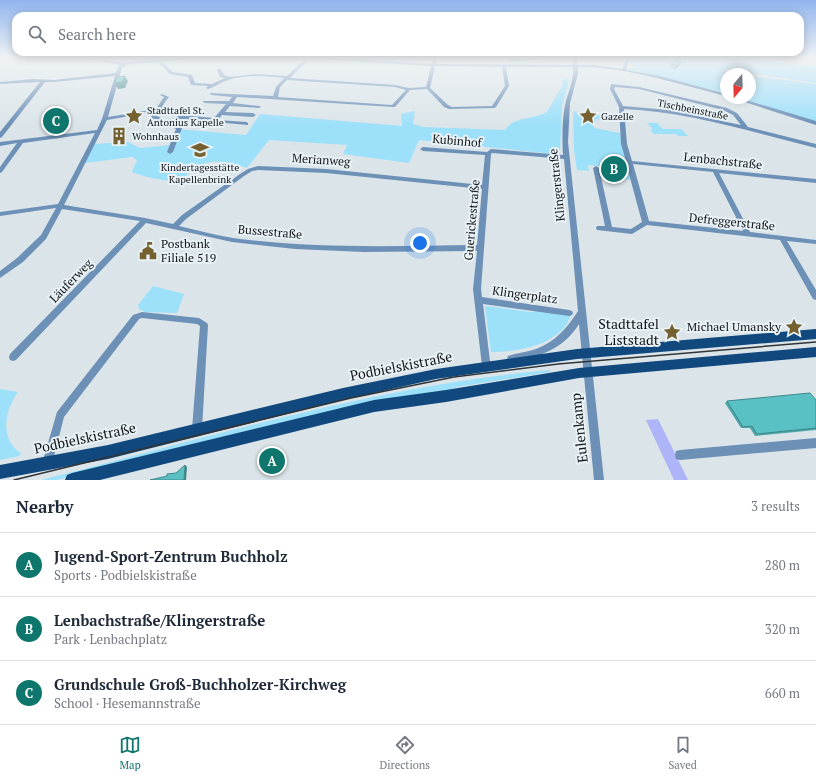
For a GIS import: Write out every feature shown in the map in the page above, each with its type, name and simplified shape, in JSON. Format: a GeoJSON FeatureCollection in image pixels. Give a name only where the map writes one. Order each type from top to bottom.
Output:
{"type":"FeatureCollection","features":[{"type":"Feature","properties":{"kind":"main road","name":"Podbielskistraße"},"geometry":{"type":"LineString","coordinates":[[0,472],[100,453],[343,394],[486,366],[586,353],[816,334]]}},
{"type":"Feature","properties":{"kind":"main road"},"geometry":{"type":"LineString","coordinates":[[72,480],[374,406],[440,397],[588,372],[722,362],[816,352]]}},
{"type":"Feature","properties":{"kind":"street"},"geometry":{"type":"LineString","coordinates":[[0,83],[49,80]]}},
{"type":"Feature","properties":{"kind":"street"},"geometry":{"type":"LineString","coordinates":[[0,275],[20,260],[44,236],[105,119],[115,80]]}},
{"type":"Feature","properties":{"kind":"street"},"geometry":{"type":"LineString","coordinates":[[192,80],[193,84],[210,87],[221,80]]}},
{"type":"Feature","properties":{"kind":"street"},"geometry":{"type":"LineString","coordinates":[[275,98],[278,87],[285,80]]}},
{"type":"Feature","properties":{"kind":"street"},"geometry":{"type":"LineString","coordinates":[[319,80],[395,86],[409,89],[428,88],[448,107],[493,108],[507,86],[506,80]]}},
{"type":"Feature","properties":{"kind":"street"},"geometry":{"type":"LineString","coordinates":[[428,88],[430,80]]}},
{"type":"Feature","properties":{"kind":"street","name":"Klingerstraße"},"geometry":{"type":"LineString","coordinates":[[574,80],[566,116],[566,157],[588,372]]}},
{"type":"Feature","properties":{"kind":"street"},"geometry":{"type":"LineString","coordinates":[[673,80],[720,93]]}},
{"type":"Feature","properties":{"kind":"street"},"geometry":{"type":"LineString","coordinates":[[0,136],[43,81]]}},
{"type":"Feature","properties":{"kind":"street"},"geometry":{"type":"LineString","coordinates":[[599,228],[632,232],[646,223],[628,162],[622,130],[621,107],[612,89],[613,85],[634,87],[725,109],[735,114],[747,129]]}},
{"type":"Feature","properties":{"kind":"street"},"geometry":{"type":"LineString","coordinates":[[212,94],[393,106],[409,89]]}},
{"type":"Feature","properties":{"kind":"street"},"geometry":{"type":"LineString","coordinates":[[162,95],[167,97],[163,100],[154,117],[179,128],[170,152]]}},
{"type":"Feature","properties":{"kind":"street"},"geometry":{"type":"LineString","coordinates":[[215,120],[236,96]]}},
{"type":"Feature","properties":{"kind":"street"},"geometry":{"type":"LineString","coordinates":[[205,102],[259,107]]}},
{"type":"Feature","properties":{"kind":"street"},"geometry":{"type":"LineString","coordinates":[[754,104],[816,123]]}},
{"type":"Feature","properties":{"kind":"street","name":"Tischbeinstraße"},"geometry":{"type":"LineString","coordinates":[[621,107],[676,114],[816,146]]}},
{"type":"Feature","properties":{"kind":"street"},"geometry":{"type":"LineString","coordinates":[[105,119],[159,110]]}},
{"type":"Feature","properties":{"kind":"street"},"geometry":{"type":"LineString","coordinates":[[222,113],[253,115]]}},
{"type":"Feature","properties":{"kind":"street"},"geometry":{"type":"LineString","coordinates":[[172,126],[180,117],[246,124]]}},
{"type":"Feature","properties":{"kind":"street"},"geometry":{"type":"LineString","coordinates":[[0,144],[99,131]]}},
{"type":"Feature","properties":{"kind":"street"},"geometry":{"type":"LineString","coordinates":[[0,171],[21,142]]}},
{"type":"Feature","properties":{"kind":"street","name":"Kubinhof"},"geometry":{"type":"LineString","coordinates":[[423,149],[488,154]]}},
{"type":"Feature","properties":{"kind":"street"},"geometry":{"type":"LineString","coordinates":[[488,154],[491,151],[566,157]]}},
{"type":"Feature","properties":{"kind":"street","name":"Guerickestraße"},"geometry":{"type":"LineString","coordinates":[[486,366],[477,289],[488,154]]}},
{"type":"Feature","properties":{"kind":"street","name":"Lenbachstraße"},"geometry":{"type":"LineString","coordinates":[[628,162],[816,181]]}},
{"type":"Feature","properties":{"kind":"street","name":"Merianweg"},"geometry":{"type":"LineString","coordinates":[[174,227],[184,217],[242,175],[250,170],[258,168],[326,171],[486,187]]}},
{"type":"Feature","properties":{"kind":"street"},"geometry":{"type":"LineString","coordinates":[[596,168],[609,229]]}},
{"type":"Feature","properties":{"kind":"street"},"geometry":{"type":"LineString","coordinates":[[715,171],[748,235]]}},
{"type":"Feature","properties":{"kind":"street","name":"Bussestraße"},"geometry":{"type":"LineString","coordinates":[[0,214],[60,207],[145,220],[219,238],[295,246],[371,249],[480,248]]}},
{"type":"Feature","properties":{"kind":"street","name":"Läuferweg"},"geometry":{"type":"LineString","coordinates":[[13,357],[145,220]]}},
{"type":"Feature","properties":{"kind":"street","name":"Defreggerstraße"},"geometry":{"type":"LineString","coordinates":[[646,223],[816,242]]}},
{"type":"Feature","properties":{"kind":"street"},"geometry":{"type":"LineString","coordinates":[[782,238],[816,298]]}},
{"type":"Feature","properties":{"kind":"street","name":"Klingerplatz"},"geometry":{"type":"LineString","coordinates":[[478,300],[569,313]]}},
{"type":"Feature","properties":{"kind":"street"},"geometry":{"type":"LineString","coordinates":[[486,366],[542,351],[552,346],[569,334],[582,312]]}},
{"type":"Feature","properties":{"kind":"street"},"geometry":{"type":"LineString","coordinates":[[46,464],[60,415],[127,325],[136,317],[142,316],[198,321],[204,325],[197,429]]}},
{"type":"Feature","properties":{"kind":"street","name":"Eulenkamp"},"geometry":{"type":"LineString","coordinates":[[588,372],[599,480]]}},
{"type":"Feature","properties":{"kind":"street"},"geometry":{"type":"LineString","coordinates":[[680,455],[816,443]]}},
{"type":"Feature","properties":{"kind":"shaded area"},"geometry":{"type":"Polygon","coordinates":[[[563,80],[569,80],[562,106],[560,151],[553,154],[419,140],[409,163],[343,154],[347,145],[269,140],[247,168],[221,162],[208,163],[174,181],[155,179],[132,172],[137,160],[132,157],[85,163],[94,144],[128,142],[140,148],[171,145],[177,129],[246,135],[260,114],[402,126],[401,114],[415,111],[413,124],[423,127],[505,130],[513,122],[547,112],[562,86],[563,80]]]}},
{"type":"Feature","properties":{"kind":"shaded area"},"geometry":{"type":"Polygon","coordinates":[[[667,80],[720,80],[720,94],[667,80]]]}},
{"type":"Feature","properties":{"kind":"shaded area"},"geometry":{"type":"Polygon","coordinates":[[[756,80],[786,80],[816,84],[816,123],[754,104],[756,104],[756,80]]]}},
{"type":"Feature","properties":{"kind":"shaded area"},"geometry":{"type":"Polygon","coordinates":[[[799,80],[816,80],[816,83],[799,80]]]}},
{"type":"Feature","properties":{"kind":"shaded area"},"geometry":{"type":"Polygon","coordinates":[[[573,111],[607,116],[608,121],[596,119],[594,128],[620,133],[626,166],[631,180],[603,177],[601,166],[598,166],[597,162],[597,166],[588,165],[589,171],[577,170],[574,150],[573,111]]]}},
{"type":"Feature","properties":{"kind":"shaded area"},"geometry":{"type":"Polygon","coordinates":[[[647,123],[657,123],[663,129],[681,129],[688,136],[678,136],[676,134],[654,134],[650,130],[653,129],[647,123]]]}},
{"type":"Feature","properties":{"kind":"shaded area"},"geometry":{"type":"Polygon","coordinates":[[[153,286],[184,294],[177,313],[145,312],[139,309],[138,305],[153,286]]]}},
{"type":"Feature","properties":{"kind":"shaded area"},"geometry":{"type":"Polygon","coordinates":[[[486,306],[531,312],[537,311],[571,315],[566,325],[548,340],[526,348],[502,352],[491,352],[486,306]]]}},
{"type":"Feature","properties":{"kind":"shaded area"},"geometry":{"type":"Polygon","coordinates":[[[550,370],[550,372],[457,387],[447,391],[292,420],[57,480],[41,480],[230,431],[358,400],[486,377],[550,370]]]}},
{"type":"Feature","properties":{"kind":"shaded area"},"geometry":{"type":"Polygon","coordinates":[[[0,389],[18,392],[13,400],[7,416],[6,425],[10,441],[21,453],[19,456],[0,460],[0,389]]]}},
{"type":"Feature","properties":{"kind":"shaded area"},"geometry":{"type":"Polygon","coordinates":[[[658,419],[688,480],[674,480],[646,420],[658,419]]]}},
{"type":"Feature","properties":{"kind":"building"},"geometry":{"type":"Polygon","coordinates":[[[116,80],[123,80],[122,82],[115,83],[116,80]]]}},
{"type":"Feature","properties":{"kind":"building"},"geometry":{"type":"Polygon","coordinates":[[[553,157],[559,158],[559,163],[553,162],[553,157]]]}},
{"type":"Feature","properties":{"kind":"building"},"geometry":{"type":"Polygon","coordinates":[[[810,393],[816,400],[816,428],[757,434],[752,426],[743,427],[727,401],[810,393]]]}},
{"type":"Feature","properties":{"kind":"building"},"geometry":{"type":"Polygon","coordinates":[[[185,465],[184,480],[150,480],[167,476],[167,474],[176,473],[185,465]]]}},
{"type":"Feature","properties":{"kind":"tram line"},"geometry":{"type":"LineString","coordinates":[[14,480],[351,398],[454,377],[558,364],[816,342]]}},
{"type":"Feature","properties":{"kind":"place","name":"Stadttafel St. Antonius Kapelle"},"geometry":{"type":"Point","coordinates":[134,116]}},
{"type":"Feature","properties":{"kind":"place","name":"Gazelle"},"geometry":{"type":"Point","coordinates":[588,116]}},
{"type":"Feature","properties":{"kind":"place","name":"Grundschule Groß-Buchholzer-Kirchweg"},"geometry":{"type":"Point","coordinates":[56,121]}},
{"type":"Feature","properties":{"kind":"place","name":"Wohnhaus"},"geometry":{"type":"Point","coordinates":[119,136]}},
{"type":"Feature","properties":{"kind":"place","name":"Kindertagesstätte Kapellenbrink"},"geometry":{"type":"Point","coordinates":[200,150]}},
{"type":"Feature","properties":{"kind":"place","name":"Lenbachstraße/Klingerstraße"},"geometry":{"type":"Point","coordinates":[614,169]}},
{"type":"Feature","properties":{"kind":"place","name":"Postbank Filiale 519"},"geometry":{"type":"Point","coordinates":[148,251]}},
{"type":"Feature","properties":{"kind":"place","name":"Michael Umansky"},"geometry":{"type":"Point","coordinates":[794,327]}},
{"type":"Feature","properties":{"kind":"place","name":"Stadttafel Liststadt"},"geometry":{"type":"Point","coordinates":[672,332]}},
{"type":"Feature","properties":{"kind":"place","name":"Jugend-Sport-Zentrum Buchholz"},"geometry":{"type":"Point","coordinates":[272,461]}}]}
